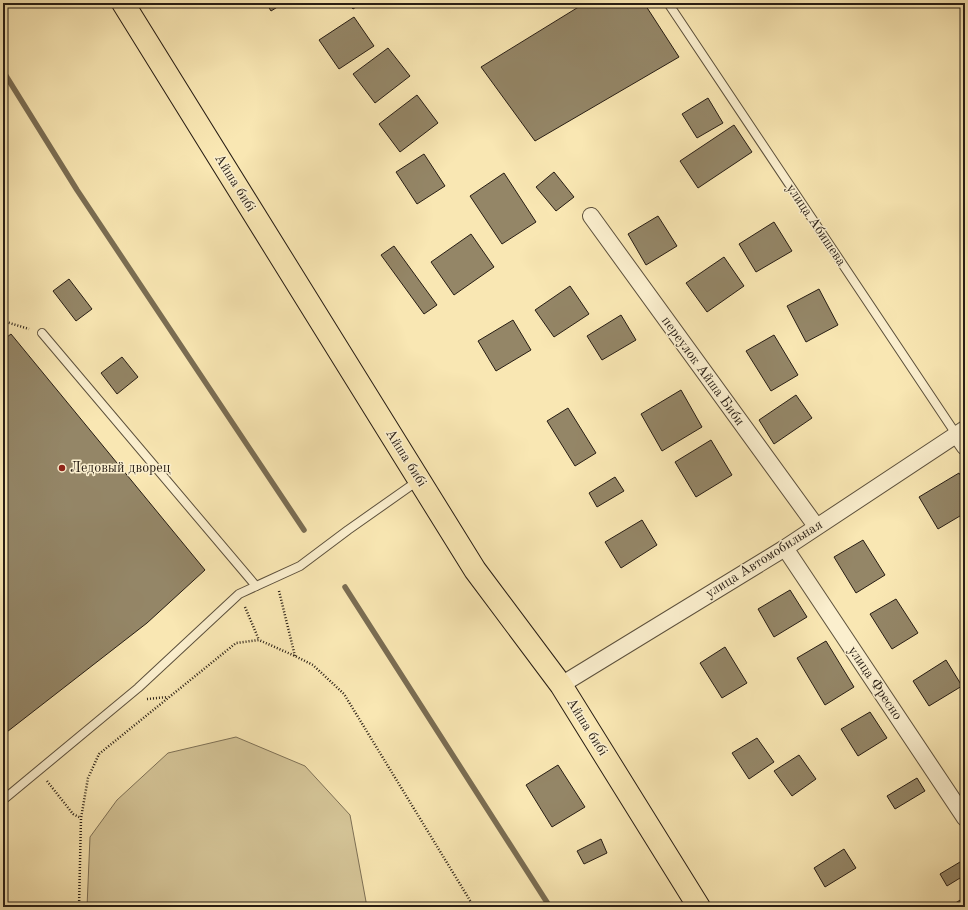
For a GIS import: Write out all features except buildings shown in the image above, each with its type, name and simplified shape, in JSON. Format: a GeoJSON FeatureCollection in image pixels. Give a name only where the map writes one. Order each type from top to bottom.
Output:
{"type":"FeatureCollection","features":[{"type":"Feature","properties":{"kind":"main road","name":"Айша бибі"},"geometry":{"type":"LineString","coordinates":[[123,3],[475,570],[561,685],[699,907]]}},
{"type":"Feature","properties":{"kind":"street","name":"переулок Айша Биби"},"geometry":{"type":"LineString","coordinates":[[591,216],[816,526]]}},
{"type":"Feature","properties":{"kind":"street","name":"улица Автомобильная"},"geometry":{"type":"LineString","coordinates":[[561,685],[785,548],[816,526],[962,437]]}},
{"type":"Feature","properties":{"kind":"street","name":"улица Фресно"},"geometry":{"type":"LineString","coordinates":[[785,548],[965,818]]}},
{"type":"Feature","properties":{"kind":"lane","name":"улица Абишева"},"geometry":{"type":"LineString","coordinates":[[668,3],[962,437]]}},
{"type":"Feature","properties":{"kind":"lane"},"geometry":{"type":"LineString","coordinates":[[42,333],[256,586]]}},
{"type":"Feature","properties":{"kind":"lane"},"geometry":{"type":"LineString","coordinates":[[3,800],[138,688],[239,594],[300,566],[348,530],[420,480]]}},
{"type":"Feature","properties":{"kind":"path"},"geometry":{"type":"LineString","coordinates":[[3,321],[42,333]]}},
{"type":"Feature","properties":{"kind":"path"},"geometry":{"type":"LineString","coordinates":[[276,577],[295,656]]}},
{"type":"Feature","properties":{"kind":"path"},"geometry":{"type":"LineString","coordinates":[[239,594],[259,640]]}},
{"type":"Feature","properties":{"kind":"path"},"geometry":{"type":"LineString","coordinates":[[79,907],[81,818],[88,778],[99,754],[236,643],[259,640],[313,665],[344,694],[474,907]]}},
{"type":"Feature","properties":{"kind":"path"},"geometry":{"type":"LineString","coordinates":[[39,771],[74,814],[81,818]]}},
{"type":"Feature","properties":{"kind":"shaded area"},"geometry":{"type":"Polygon","coordinates":[[[236,737],[305,766],[350,815],[367,907],[87,907],[90,837],[117,800],[168,753],[236,737]]]}},
{"type":"Feature","properties":{"kind":"waterway"},"geometry":{"type":"LineString","coordinates":[[3,71],[77,190],[304,530]]}},
{"type":"Feature","properties":{"kind":"waterway"},"geometry":{"type":"LineString","coordinates":[[345,587],[550,907]]}},
{"type":"Feature","properties":{"kind":"place","name":"Ледовый дворец"},"geometry":{"type":"Point","coordinates":[62,468]}}]}
